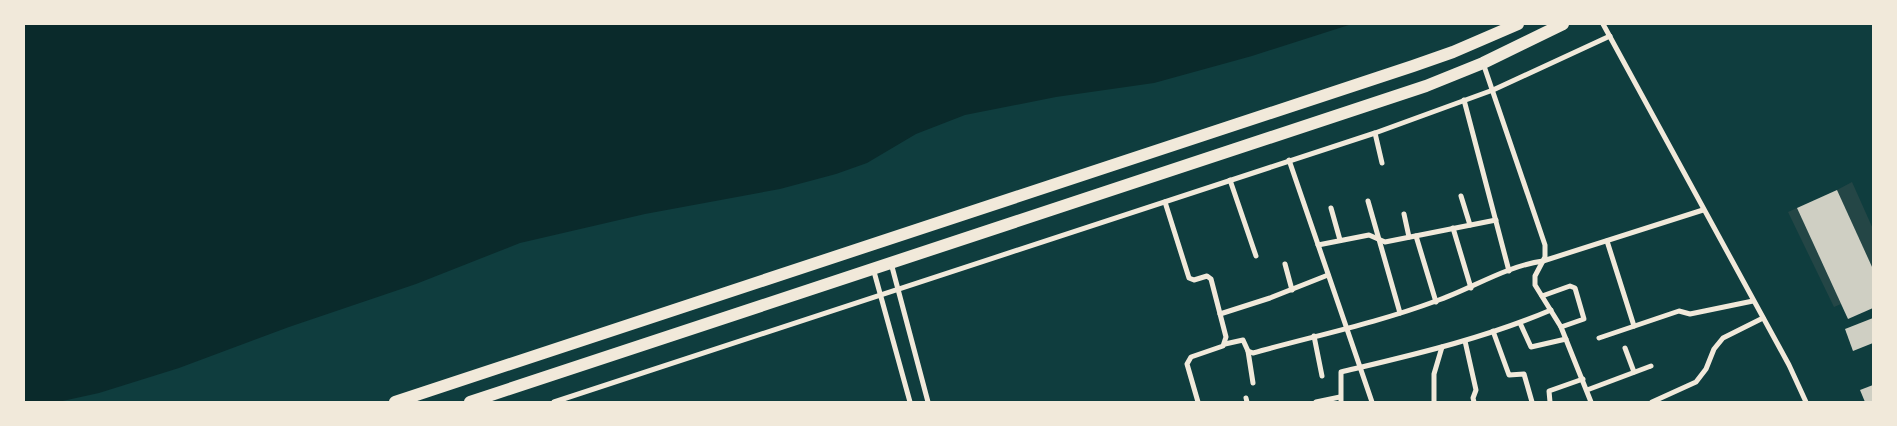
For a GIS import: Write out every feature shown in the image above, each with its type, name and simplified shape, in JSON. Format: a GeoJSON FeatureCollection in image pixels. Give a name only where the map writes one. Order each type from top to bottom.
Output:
{"type":"FeatureCollection","features":[{"type":"Feature","properties":{"kind":"highway"},"geometry":{"type":"LineString","coordinates":[[395,402],[1396,72],[1453,52],[1518,24]]}},
{"type":"Feature","properties":{"kind":"highway"},"geometry":{"type":"LineString","coordinates":[[470,402],[1410,92],[1483,63],[1563,24]]}},
{"type":"Feature","properties":{"kind":"street"},"geometry":{"type":"LineString","coordinates":[[1603,24],[1763,318],[1806,402]]}},
{"type":"Feature","properties":{"kind":"street"},"geometry":{"type":"LineString","coordinates":[[554,402],[1375,133],[1492,90],[1610,36]]}},
{"type":"Feature","properties":{"kind":"street"},"geometry":{"type":"LineString","coordinates":[[1483,63],[1545,245],[1543,261],[1536,271],[1535,281],[1561,327],[1592,402]]}},
{"type":"Feature","properties":{"kind":"street"},"geometry":{"type":"LineString","coordinates":[[1464,100],[1509,271]]}},
{"type":"Feature","properties":{"kind":"street"},"geometry":{"type":"LineString","coordinates":[[1375,133],[1382,163]]}},
{"type":"Feature","properties":{"kind":"street"},"geometry":{"type":"LineString","coordinates":[[1288,160],[1372,402]]}},
{"type":"Feature","properties":{"kind":"street"},"geometry":{"type":"LineString","coordinates":[[1230,180],[1256,256]]}},
{"type":"Feature","properties":{"kind":"street"},"geometry":{"type":"LineString","coordinates":[[1462,196],[1470,225]]}},
{"type":"Feature","properties":{"kind":"street"},"geometry":{"type":"LineString","coordinates":[[1368,201],[1400,313]]}},
{"type":"Feature","properties":{"kind":"street"},"geometry":{"type":"LineString","coordinates":[[1165,202],[1189,278],[1192,280],[1205,276],[1210,278],[1226,337],[1225,344]]}},
{"type":"Feature","properties":{"kind":"street"},"geometry":{"type":"LineString","coordinates":[[1331,208],[1340,240]]}},
{"type":"Feature","properties":{"kind":"street"},"geometry":{"type":"LineString","coordinates":[[1248,351],[1253,352],[1346,328],[1436,302],[1520,266],[1543,261],[1703,210]]}},
{"type":"Feature","properties":{"kind":"street"},"geometry":{"type":"LineString","coordinates":[[1404,214],[1409,237]]}},
{"type":"Feature","properties":{"kind":"street"},"geometry":{"type":"LineString","coordinates":[[1379,241],[1416,236],[1496,220]]}},
{"type":"Feature","properties":{"kind":"street"},"geometry":{"type":"LineString","coordinates":[[1454,228],[1471,288]]}},
{"type":"Feature","properties":{"kind":"street"},"geometry":{"type":"LineString","coordinates":[[1318,244],[1369,235],[1375,236],[1379,241]]}},
{"type":"Feature","properties":{"kind":"street"},"geometry":{"type":"LineString","coordinates":[[1416,236],[1436,302]]}},
{"type":"Feature","properties":{"kind":"street"},"geometry":{"type":"LineString","coordinates":[[1607,241],[1634,326]]}},
{"type":"Feature","properties":{"kind":"street"},"geometry":{"type":"LineString","coordinates":[[891,262],[928,402]]}},
{"type":"Feature","properties":{"kind":"street"},"geometry":{"type":"LineString","coordinates":[[1284,264],[1292,290]]}},
{"type":"Feature","properties":{"kind":"street"},"geometry":{"type":"LineString","coordinates":[[873,268],[910,402]]}},
{"type":"Feature","properties":{"kind":"street"},"geometry":{"type":"LineString","coordinates":[[1220,314],[1292,290],[1328,275]]}},
{"type":"Feature","properties":{"kind":"street"},"geometry":{"type":"LineString","coordinates":[[1542,296],[1570,286],[1575,288],[1584,318],[1561,327]]}},
{"type":"Feature","properties":{"kind":"street"},"geometry":{"type":"LineString","coordinates":[[1599,338],[1679,311],[1690,314],[1753,301]]}},
{"type":"Feature","properties":{"kind":"street"},"geometry":{"type":"LineString","coordinates":[[1316,402],[1340,400],[1340,376],[1342,372],[1442,347],[1520,323],[1551,310]]}},
{"type":"Feature","properties":{"kind":"street"},"geometry":{"type":"LineString","coordinates":[[1652,402],[1696,382],[1706,369],[1714,349],[1723,338],[1763,318]]}},
{"type":"Feature","properties":{"kind":"street"},"geometry":{"type":"LineString","coordinates":[[1520,323],[1531,347],[1566,339]]}},
{"type":"Feature","properties":{"kind":"street"},"geometry":{"type":"LineString","coordinates":[[1493,331],[1509,375],[1524,374],[1532,402]]}},
{"type":"Feature","properties":{"kind":"street"},"geometry":{"type":"LineString","coordinates":[[1314,336],[1322,376]]}},
{"type":"Feature","properties":{"kind":"street"},"geometry":{"type":"LineString","coordinates":[[1198,402],[1188,370],[1189,360],[1225,344],[1243,340],[1248,351],[1253,383]]}},
{"type":"Feature","properties":{"kind":"street"},"geometry":{"type":"LineString","coordinates":[[1465,340],[1476,390],[1472,398],[1474,402]]}},
{"type":"Feature","properties":{"kind":"street"},"geometry":{"type":"LineString","coordinates":[[1434,402],[1434,374],[1442,347]]}},
{"type":"Feature","properties":{"kind":"street"},"geometry":{"type":"LineString","coordinates":[[1625,348],[1634,372]]}},
{"type":"Feature","properties":{"kind":"street"},"geometry":{"type":"LineString","coordinates":[[1587,390],[1650,366]]}},
{"type":"Feature","properties":{"kind":"street"},"geometry":{"type":"LineString","coordinates":[[1550,402],[1549,392],[1583,380]]}},
{"type":"Feature","properties":{"kind":"shaded area"},"geometry":{"type":"Polygon","coordinates":[[[24,24],[1352,24],[1252,56],[1154,83],[1056,97],[965,115],[916,134],[867,163],[836,174],[780,189],[645,214],[520,243],[416,284],[289,327],[179,368],[99,393],[58,402],[24,402],[24,24]]]}},
{"type":"Feature","properties":{"kind":"shaded area"},"geometry":{"type":"Polygon","coordinates":[[[1852,182],[1873,229],[1873,269],[1837,190],[1852,182]]]}},
{"type":"Feature","properties":{"kind":"shaded area"},"geometry":{"type":"Polygon","coordinates":[[[1797,208],[1841,304],[1834,307],[1788,212],[1797,208]]]}},
{"type":"Feature","properties":{"kind":"building"},"geometry":{"type":"Polygon","coordinates":[[[1837,190],[1873,269],[1873,308],[1848,319],[1797,208],[1837,190]]]}},
{"type":"Feature","properties":{"kind":"building"},"geometry":{"type":"Polygon","coordinates":[[[1873,318],[1873,343],[1853,351],[1845,329],[1873,318]]]}},
{"type":"Feature","properties":{"kind":"building"},"geometry":{"type":"Polygon","coordinates":[[[1873,385],[1873,402],[1865,402],[1860,390],[1873,385]]]}}]}
